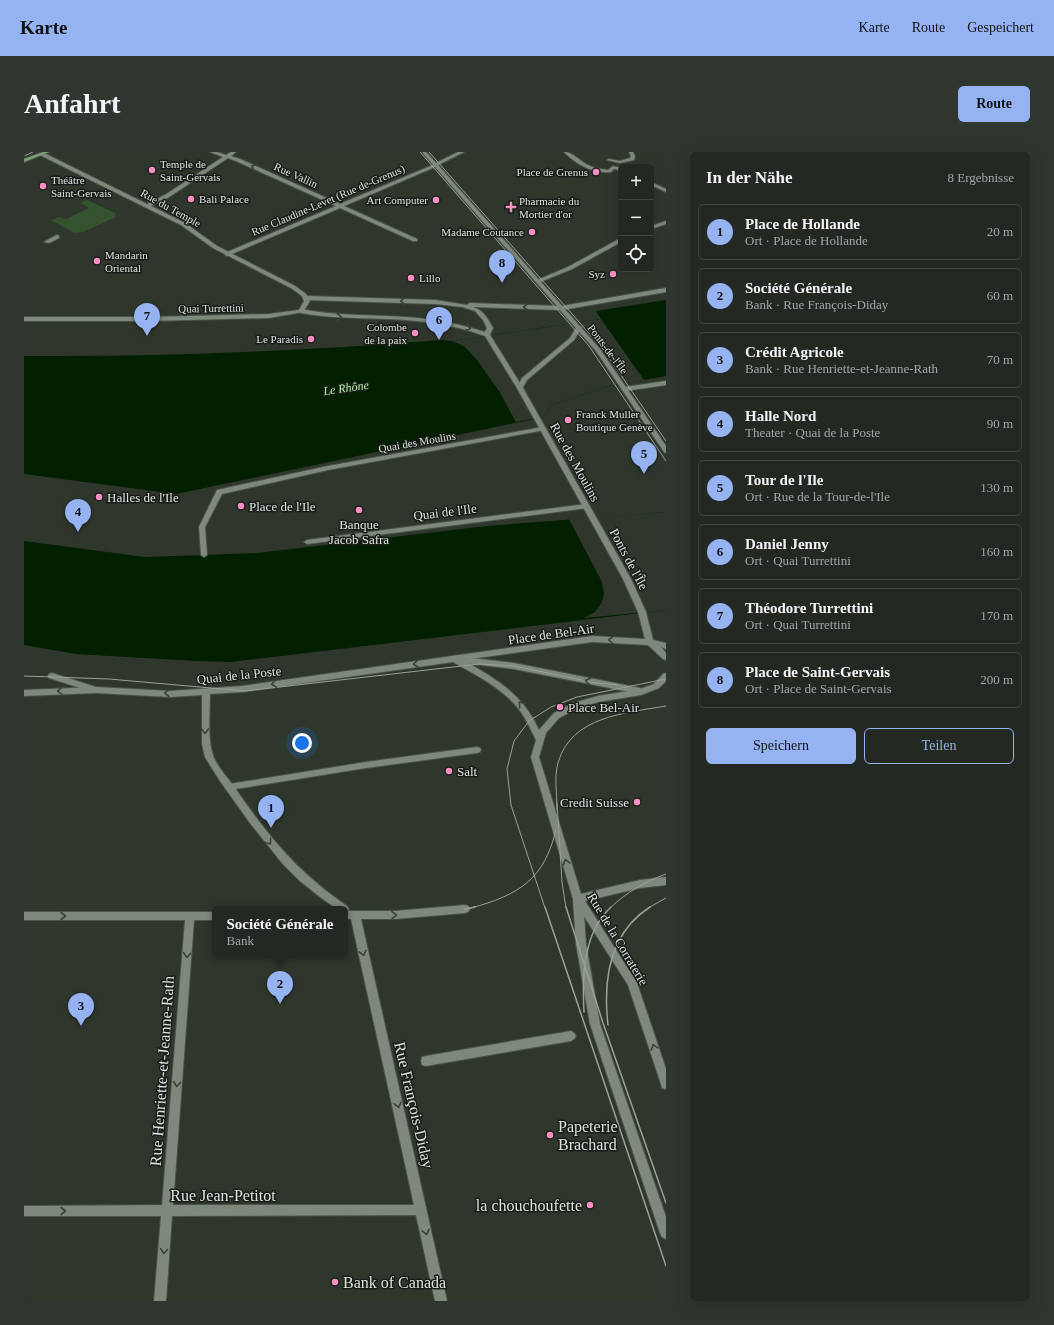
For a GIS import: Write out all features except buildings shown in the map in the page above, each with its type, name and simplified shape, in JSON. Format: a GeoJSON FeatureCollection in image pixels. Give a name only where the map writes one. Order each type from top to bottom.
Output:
{"type":"FeatureCollection","features":[{"type":"Feature","properties":{"kind":"main road"},"geometry":{"type":"LineString","coordinates":[[24,161],[40,153],[47,152]]}},
{"type":"Feature","properties":{"kind":"street","name":"Rue Vallin"},"geometry":{"type":"LineString","coordinates":[[212,152],[227,156],[415,240]]}},
{"type":"Feature","properties":{"kind":"street"},"geometry":{"type":"LineString","coordinates":[[148,206],[167,196],[234,152]]}},
{"type":"Feature","properties":{"kind":"street","name":"Ponts-de-l'Île"},"geometry":{"type":"LineString","coordinates":[[424,152],[600,352],[666,451]]}},
{"type":"Feature","properties":{"kind":"street","name":"Rue Claudine-Levet (Rue de-Grenus)"},"geometry":{"type":"LineString","coordinates":[[227,254],[341,207],[462,152]]}},
{"type":"Feature","properties":{"kind":"street"},"geometry":{"type":"LineString","coordinates":[[566,152],[587,168],[593,170],[609,171],[612,167],[618,169]]}},
{"type":"Feature","properties":{"kind":"street"},"geometry":{"type":"LineString","coordinates":[[609,160],[626,162],[632,159],[633,156],[631,152]]}},
{"type":"Feature","properties":{"kind":"street","name":"Rue du Temple"},"geometry":{"type":"LineString","coordinates":[[40,153],[148,206],[189,228],[227,254],[293,287],[307,298]]}},
{"type":"Feature","properties":{"kind":"street"},"geometry":{"type":"LineString","coordinates":[[654,185],[666,191]]}},
{"type":"Feature","properties":{"kind":"street"},"geometry":{"type":"LineString","coordinates":[[654,227],[666,222]]}},
{"type":"Feature","properties":{"kind":"street"},"geometry":{"type":"LineString","coordinates":[[47,242],[57,237]]}},
{"type":"Feature","properties":{"kind":"street"},"geometry":{"type":"LineString","coordinates":[[538,281],[570,268],[618,242]]}},
{"type":"Feature","properties":{"kind":"street"},"geometry":{"type":"LineString","coordinates":[[301,311],[306,304],[307,298],[562,308],[666,290]]}},
{"type":"Feature","properties":{"kind":"street"},"geometry":{"type":"LineString","coordinates":[[463,305],[477,310],[485,319],[490,328],[487,335],[520,388]]}},
{"type":"Feature","properties":{"kind":"street","name":"Quai Turrettini"},"geometry":{"type":"LineString","coordinates":[[24,319],[149,319],[269,316],[301,311],[330,317],[396,318],[434,321],[457,325],[487,335]]}},
{"type":"Feature","properties":{"kind":"street"},"geometry":{"type":"LineString","coordinates":[[520,388],[524,379],[572,339],[577,325]]}},
{"type":"Feature","properties":{"kind":"street"},"geometry":{"type":"LineString","coordinates":[[623,386],[666,383]]}},
{"type":"Feature","properties":{"kind":"street","name":"Rue des Moulins"},"geometry":{"type":"LineString","coordinates":[[520,388],[592,518]]}},
{"type":"Feature","properties":{"kind":"street","name":"Quai des Moulins"},"geometry":{"type":"LineString","coordinates":[[204,555],[202,527],[219,492],[328,468],[543,429]]}},
{"type":"Feature","properties":{"kind":"street","name":"Quai de l'Ile"},"geometry":{"type":"LineString","coordinates":[[307,542],[586,506]]}},
{"type":"Feature","properties":{"kind":"street","name":"Ponts de l'Île"},"geometry":{"type":"LineString","coordinates":[[592,518],[628,578],[642,612],[650,642]]}},
{"type":"Feature","properties":{"kind":"street","name":"Place de Bel-Air"},"geometry":{"type":"LineString","coordinates":[[455,659],[592,639],[650,642],[666,646]]}},
{"type":"Feature","properties":{"kind":"street"},"geometry":{"type":"LineString","coordinates":[[650,642],[666,657]]}},
{"type":"Feature","properties":{"kind":"street"},"geometry":{"type":"LineString","coordinates":[[455,659],[487,677],[513,696],[532,719],[540,738]]}},
{"type":"Feature","properties":{"kind":"street","name":"Place de Bel-Air"},"geometry":{"type":"LineString","coordinates":[[455,659],[514,666],[640,691]]}},
{"type":"Feature","properties":{"kind":"street","name":"Quai de la Poste"},"geometry":{"type":"LineString","coordinates":[[24,693],[96,690],[170,694],[206,692],[455,659]]}},
{"type":"Feature","properties":{"kind":"street"},"geometry":{"type":"LineString","coordinates":[[52,676],[96,690]]}},
{"type":"Feature","properties":{"kind":"street"},"geometry":{"type":"LineString","coordinates":[[540,738],[552,718],[562,711],[579,703],[654,687],[664,680],[666,676]]}},
{"type":"Feature","properties":{"kind":"street"},"geometry":{"type":"LineString","coordinates":[[206,692],[206,744],[209,757],[277,852],[300,877],[339,906]]}},
{"type":"Feature","properties":{"kind":"street","name":"Rue de la Corraterie"},"geometry":{"type":"LineString","coordinates":[[540,738],[535,749],[536,765],[578,899],[632,983],[666,1084]]}},
{"type":"Feature","properties":{"kind":"street"},"geometry":{"type":"LineString","coordinates":[[229,787],[366,765],[477,750]]}},
{"type":"Feature","properties":{"kind":"street"},"geometry":{"type":"LineString","coordinates":[[666,881],[640,884],[578,899],[581,944],[594,1024],[666,1233]]}},
{"type":"Feature","properties":{"kind":"street"},"geometry":{"type":"LineString","coordinates":[[350,915],[395,915],[465,909]]}},
{"type":"Feature","properties":{"kind":"street","name":"Rue François-Diday"},"geometry":{"type":"LineString","coordinates":[[350,915],[421,1210],[441,1301]]}},
{"type":"Feature","properties":{"kind":"street"},"geometry":{"type":"LineString","coordinates":[[24,916],[212,916]]}},
{"type":"Feature","properties":{"kind":"street","name":"Rue Henriette-et-Jeanne-Rath"},"geometry":{"type":"LineString","coordinates":[[160,1301],[190,916]]}},
{"type":"Feature","properties":{"kind":"street"},"geometry":{"type":"LineString","coordinates":[[426,1061],[571,1036]]}},
{"type":"Feature","properties":{"kind":"street","name":"Rue Jean-Petitot"},"geometry":{"type":"LineString","coordinates":[[24,1211],[167,1212],[421,1210]]}},
{"type":"Feature","properties":{"kind":"shaded area"},"geometry":{"type":"Polygon","coordinates":[[[87,200],[115,213],[116,217],[83,232],[74,233],[51,220],[59,217],[66,219],[89,208],[80,203],[87,200]]]}},
{"type":"Feature","properties":{"kind":"water","name":"Le Rhône"},"geometry":{"type":"Polygon","coordinates":[[[666,300],[666,376],[608,386],[551,405],[544,417],[176,494],[24,474],[24,356],[233,352],[442,340],[452,341],[601,319],[596,311],[666,300]]]}},
{"type":"Feature","properties":{"kind":"water"},"geometry":{"type":"Polygon","coordinates":[[[666,512],[666,610],[231,662],[76,654],[24,645],[24,541],[145,557],[257,553],[487,526],[666,512]]]}},
{"type":"Feature","properties":{"kind":"pier"},"geometry":{"type":"Polygon","coordinates":[[[601,319],[644,380],[608,386],[551,405],[544,417],[516,422],[499,391],[477,360],[464,346],[452,341],[601,319]]]}},
{"type":"Feature","properties":{"kind":"pier"},"geometry":{"type":"Polygon","coordinates":[[[666,512],[666,610],[584,618],[595,612],[602,602],[604,594],[602,582],[569,519],[666,512]]]}},
{"type":"Feature","properties":{"kind":"tram line"},"geometry":{"type":"LineString","coordinates":[[24,156],[33,152]]}},
{"type":"Feature","properties":{"kind":"tram line"},"geometry":{"type":"LineString","coordinates":[[420,152],[589,346],[666,461]]}},
{"type":"Feature","properties":{"kind":"tram line"},"geometry":{"type":"LineString","coordinates":[[429,152],[603,349],[666,441]]}},
{"type":"Feature","properties":{"kind":"tram line"},"geometry":{"type":"LineString","coordinates":[[24,676],[109,679],[245,691],[479,664],[514,666],[596,683],[618,685]]}},
{"type":"Feature","properties":{"kind":"tram line"},"geometry":{"type":"LineString","coordinates":[[534,875],[511,805],[507,769],[514,741],[529,721],[551,707],[577,697],[666,679]]}},
{"type":"Feature","properties":{"kind":"tram line"},"geometry":{"type":"LineString","coordinates":[[557,809],[556,780],[558,763],[565,747],[575,735],[587,726],[602,720],[634,711],[666,706]]}},
{"type":"Feature","properties":{"kind":"tram line"},"geometry":{"type":"LineString","coordinates":[[557,803],[562,882],[566,908]]}},
{"type":"Feature","properties":{"kind":"tram line"},"geometry":{"type":"LineString","coordinates":[[534,875],[545,861],[556,829]]}},
{"type":"Feature","properties":{"kind":"tram line"},"geometry":{"type":"LineString","coordinates":[[611,908],[636,888],[650,880],[666,874]]}},
{"type":"Feature","properties":{"kind":"tram line"},"geometry":{"type":"LineString","coordinates":[[473,907],[503,897],[516,890],[534,875]]}},
{"type":"Feature","properties":{"kind":"tram line"},"geometry":{"type":"LineString","coordinates":[[534,875],[545,908]]}},
{"type":"Feature","properties":{"kind":"tram line"},"geometry":{"type":"LineString","coordinates":[[648,908],[666,898]]}},
{"type":"Feature","properties":{"kind":"tram line"},"geometry":{"type":"LineString","coordinates":[[465,909],[473,907]]}},
{"type":"Feature","properties":{"kind":"tram line"},"geometry":{"type":"LineString","coordinates":[[545,907],[666,1266]]}},
{"type":"Feature","properties":{"kind":"tram line"},"geometry":{"type":"LineString","coordinates":[[566,907],[585,965]]}},
{"type":"Feature","properties":{"kind":"tram line"},"geometry":{"type":"LineString","coordinates":[[608,1025],[608,975],[617,944],[625,930],[636,918],[650,907]]}},
{"type":"Feature","properties":{"kind":"tram line"},"geometry":{"type":"LineString","coordinates":[[585,965],[586,956],[595,929],[611,908]]}},
{"type":"Feature","properties":{"kind":"tram line"},"geometry":{"type":"LineString","coordinates":[[584,1012],[583,984],[585,965]]}},
{"type":"Feature","properties":{"kind":"tram line"},"geometry":{"type":"LineString","coordinates":[[585,965],[603,1023],[666,1203]]}},
{"type":"Feature","properties":{"kind":"place","name":"Temple de Saint-Gervais"},"geometry":{"type":"Point","coordinates":[152,170]}},
{"type":"Feature","properties":{"kind":"place","name":"Place de Grenus"},"geometry":{"type":"Point","coordinates":[596,172]}},
{"type":"Feature","properties":{"kind":"place","name":"Théâtre Saint-Gervais"},"geometry":{"type":"Point","coordinates":[43,186]}},
{"type":"Feature","properties":{"kind":"place","name":"Bali Palace"},"geometry":{"type":"Point","coordinates":[191,199]}},
{"type":"Feature","properties":{"kind":"place","name":"Art Computer"},"geometry":{"type":"Point","coordinates":[436,200]}},
{"type":"Feature","properties":{"kind":"place","name":"Pharmacie du Mortier d'or"},"geometry":{"type":"Point","coordinates":[511,207]}},
{"type":"Feature","properties":{"kind":"place","name":"Madame Coutance"},"geometry":{"type":"Point","coordinates":[532,232]}},
{"type":"Feature","properties":{"kind":"place","name":"Mandarin Oriental"},"geometry":{"type":"Point","coordinates":[97,261]}},
{"type":"Feature","properties":{"kind":"place","name":"Syz"},"geometry":{"type":"Point","coordinates":[613,274]}},
{"type":"Feature","properties":{"kind":"place","name":"Lillo"},"geometry":{"type":"Point","coordinates":[411,278]}},
{"type":"Feature","properties":{"kind":"place","name":"Place de Saint-Gervais"},"geometry":{"type":"Point","coordinates":[502,283]}},
{"type":"Feature","properties":{"kind":"place","name":"Colombe de la paix"},"geometry":{"type":"Point","coordinates":[415,333]}},
{"type":"Feature","properties":{"kind":"place","name":"Théodore Turrettini"},"geometry":{"type":"Point","coordinates":[147,336]}},
{"type":"Feature","properties":{"kind":"place","name":"Le Paradis"},"geometry":{"type":"Point","coordinates":[311,339]}},
{"type":"Feature","properties":{"kind":"place","name":"Daniel Jenny"},"geometry":{"type":"Point","coordinates":[439,340]}},
{"type":"Feature","properties":{"kind":"place","name":"Franck Muller Boutique Genève"},"geometry":{"type":"Point","coordinates":[568,420]}},
{"type":"Feature","properties":{"kind":"place","name":"Tour de l'Ile"},"geometry":{"type":"Point","coordinates":[644,474]}},
{"type":"Feature","properties":{"kind":"place","name":"Halles de l'Ile"},"geometry":{"type":"Point","coordinates":[99,497]}},
{"type":"Feature","properties":{"kind":"place","name":"Place de l'Ile"},"geometry":{"type":"Point","coordinates":[241,506]}},
{"type":"Feature","properties":{"kind":"place","name":"Banque Jacob Safra"},"geometry":{"type":"Point","coordinates":[359,510]}},
{"type":"Feature","properties":{"kind":"place","name":"Halle Nord"},"geometry":{"type":"Point","coordinates":[78,532]}},
{"type":"Feature","properties":{"kind":"place","name":"Place Bel-Air"},"geometry":{"type":"Point","coordinates":[560,707]}},
{"type":"Feature","properties":{"kind":"place","name":"Salt"},"geometry":{"type":"Point","coordinates":[449,771]}},
{"type":"Feature","properties":{"kind":"place","name":"Credit Suisse"},"geometry":{"type":"Point","coordinates":[637,802]}},
{"type":"Feature","properties":{"kind":"place","name":"Place de Hollande"},"geometry":{"type":"Point","coordinates":[271,828]}},
{"type":"Feature","properties":{"kind":"place","name":"Société Générale"},"geometry":{"type":"Point","coordinates":[280,1004]}},
{"type":"Feature","properties":{"kind":"place","name":"Crédit Agricole"},"geometry":{"type":"Point","coordinates":[81,1026]}},
{"type":"Feature","properties":{"kind":"place","name":"Papeterie Brachard"},"geometry":{"type":"Point","coordinates":[550,1135]}},
{"type":"Feature","properties":{"kind":"place","name":"la chouchoufette"},"geometry":{"type":"Point","coordinates":[590,1205]}},
{"type":"Feature","properties":{"kind":"place","name":"Bank of Canada"},"geometry":{"type":"Point","coordinates":[335,1282]}}]}
